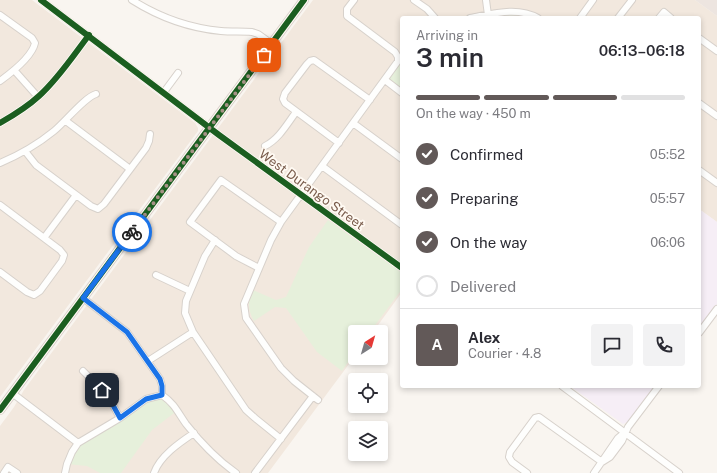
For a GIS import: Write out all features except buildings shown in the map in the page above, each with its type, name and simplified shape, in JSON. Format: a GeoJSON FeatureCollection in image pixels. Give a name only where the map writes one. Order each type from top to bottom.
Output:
{"type":"FeatureCollection","features":[{"type":"Feature","properties":{"kind":"main road"},"geometry":{"type":"LineString","coordinates":[[0,410],[272,44],[302,1]]}},
{"type":"Feature","properties":{"kind":"street"},"geometry":{"type":"LineString","coordinates":[[42,0],[164,92],[178,74]]}},
{"type":"Feature","properties":{"kind":"street"},"geometry":{"type":"LineString","coordinates":[[132,0],[158,14],[178,22],[209,29],[252,32],[258,34],[272,44]]}},
{"type":"Feature","properties":{"kind":"street"},"geometry":{"type":"LineString","coordinates":[[256,473],[281,439],[316,398],[294,381],[281,368],[246,318],[244,304],[271,240],[281,222],[397,63],[398,58],[395,52],[350,20],[346,14],[347,9],[354,0]]}},
{"type":"Feature","properties":{"kind":"street"},"geometry":{"type":"LineString","coordinates":[[414,0],[433,16]]}},
{"type":"Feature","properties":{"kind":"street"},"geometry":{"type":"LineString","coordinates":[[486,0],[488,15]]}},
{"type":"Feature","properties":{"kind":"street"},"geometry":{"type":"LineString","coordinates":[[581,16],[593,0]]}},
{"type":"Feature","properties":{"kind":"street"},"geometry":{"type":"LineString","coordinates":[[620,16],[632,0]]}},
{"type":"Feature","properties":{"kind":"street"},"geometry":{"type":"LineString","coordinates":[[482,16],[516,11],[529,13],[534,16]]}},
{"type":"Feature","properties":{"kind":"street"},"geometry":{"type":"LineString","coordinates":[[0,15],[32,38],[35,43],[30,53],[14,70],[0,81]]}},
{"type":"Feature","properties":{"kind":"street"},"geometry":{"type":"LineString","coordinates":[[0,123],[19,112],[38,97],[57,76],[88,35]]}},
{"type":"Feature","properties":{"kind":"street"},"geometry":{"type":"LineString","coordinates":[[701,39],[717,51]]}},
{"type":"Feature","properties":{"kind":"street"},"geometry":{"type":"LineString","coordinates":[[339,143],[285,104],[282,99],[285,93],[306,64],[312,60],[318,62],[370,100]]}},
{"type":"Feature","properties":{"kind":"street"},"geometry":{"type":"LineString","coordinates":[[14,70],[38,97]]}},
{"type":"Feature","properties":{"kind":"street"},"geometry":{"type":"LineString","coordinates":[[384,80],[400,92]]}},
{"type":"Feature","properties":{"kind":"street","name":"West Durango Street"},"geometry":{"type":"LineString","coordinates":[[164,92],[400,266]]}},
{"type":"Feature","properties":{"kind":"street"},"geometry":{"type":"LineString","coordinates":[[0,163],[25,151],[48,136],[66,121],[86,99],[96,94]]}},
{"type":"Feature","properties":{"kind":"street"},"geometry":{"type":"LineString","coordinates":[[701,104],[717,116]]}},
{"type":"Feature","properties":{"kind":"street"},"geometry":{"type":"LineString","coordinates":[[265,146],[278,136],[296,112]]}},
{"type":"Feature","properties":{"kind":"street"},"geometry":{"type":"LineString","coordinates":[[66,121],[130,169]]}},
{"type":"Feature","properties":{"kind":"street"},"geometry":{"type":"LineString","coordinates":[[353,123],[400,158]]}},
{"type":"Feature","properties":{"kind":"street"},"geometry":{"type":"LineString","coordinates":[[25,151],[36,165],[91,206],[98,209],[104,204],[146,148],[150,134]]}},
{"type":"Feature","properties":{"kind":"street"},"geometry":{"type":"LineString","coordinates":[[322,166],[400,224]]}},
{"type":"Feature","properties":{"kind":"street"},"geometry":{"type":"LineString","coordinates":[[701,171],[717,183]]}},
{"type":"Feature","properties":{"kind":"street"},"geometry":{"type":"LineString","coordinates":[[259,268],[241,260],[190,222],[222,180],[281,222]]}},
{"type":"Feature","properties":{"kind":"street"},"geometry":{"type":"LineString","coordinates":[[44,238],[76,195]]}},
{"type":"Feature","properties":{"kind":"street"},"geometry":{"type":"LineString","coordinates":[[0,205],[60,250],[64,255],[62,261],[40,291],[34,295],[27,292],[0,272]]}},
{"type":"Feature","properties":{"kind":"street"},"geometry":{"type":"LineString","coordinates":[[215,240],[205,256],[190,291],[185,305],[185,313],[194,332],[246,410],[281,439]]}},
{"type":"Feature","properties":{"kind":"street"},"geometry":{"type":"LineString","coordinates":[[156,275],[190,291]]}},
{"type":"Feature","properties":{"kind":"street"},"geometry":{"type":"LineString","coordinates":[[83,298],[127,332],[160,379],[162,395]]}},
{"type":"Feature","properties":{"kind":"street"},"geometry":{"type":"LineString","coordinates":[[701,330],[717,309]]}},
{"type":"Feature","properties":{"kind":"street"},"geometry":{"type":"LineString","coordinates":[[148,361],[194,332]]}},
{"type":"Feature","properties":{"kind":"street"},"geometry":{"type":"LineString","coordinates":[[83,371],[108,396],[120,418]]}},
{"type":"Feature","properties":{"kind":"street"},"geometry":{"type":"LineString","coordinates":[[565,388],[679,473]]}},
{"type":"Feature","properties":{"kind":"street"},"geometry":{"type":"LineString","coordinates":[[594,473],[602,462],[606,453],[624,433],[658,388]]}},
{"type":"Feature","properties":{"kind":"street"},"geometry":{"type":"LineString","coordinates":[[12,393],[78,443]]}},
{"type":"Feature","properties":{"kind":"street"},"geometry":{"type":"LineString","coordinates":[[65,473],[72,452],[78,443],[120,418],[146,399],[162,395],[171,401],[194,433],[211,453],[236,473]]}},
{"type":"Feature","properties":{"kind":"street"},"geometry":{"type":"LineString","coordinates":[[527,473],[512,462],[508,457],[510,452],[535,418],[539,417],[602,462]]}},
{"type":"Feature","properties":{"kind":"street"},"geometry":{"type":"LineString","coordinates":[[154,473],[163,459],[174,447],[194,433]]}},
{"type":"Feature","properties":{"kind":"street"},"geometry":{"type":"LineString","coordinates":[[4,473],[8,467],[17,473]]}},
{"type":"Feature","properties":{"kind":"shaded area"},"geometry":{"type":"Polygon","coordinates":[[[0,0],[32,0],[195,123],[198,131],[0,397],[0,0]]]}},
{"type":"Feature","properties":{"kind":"shaded area"},"geometry":{"type":"Polygon","coordinates":[[[313,0],[628,0],[616,16],[400,16],[400,295],[378,325],[348,325],[348,365],[268,473],[0,473],[0,426],[24,390],[313,0]]]}},
{"type":"Feature","properties":{"kind":"shaded area"},"geometry":{"type":"Polygon","coordinates":[[[636,0],[695,0],[717,16],[717,222],[701,210],[701,16],[624,16],[636,0]]]}},
{"type":"Feature","properties":{"kind":"shaded area"},"geometry":{"type":"Polygon","coordinates":[[[695,0],[717,0],[717,16],[695,0]]]}},
{"type":"Feature","properties":{"kind":"shaded area"},"geometry":{"type":"Polygon","coordinates":[[[701,210],[717,222],[717,304],[701,325],[701,210]]]}},
{"type":"Feature","properties":{"kind":"shaded area"},"geometry":{"type":"Polygon","coordinates":[[[573,388],[654,388],[629,421],[623,424],[573,388]]]}},
{"type":"Feature","properties":{"kind":"green space"},"geometry":{"type":"Polygon","coordinates":[[[508,12],[528,16],[483,16],[508,12]]]}},
{"type":"Feature","properties":{"kind":"green space"},"geometry":{"type":"Polygon","coordinates":[[[398,57],[400,57],[400,86],[398,89],[385,80],[398,57]]]}},
{"type":"Feature","properties":{"kind":"green space"},"geometry":{"type":"Polygon","coordinates":[[[328,220],[400,272],[400,292],[375,325],[348,325],[348,362],[342,371],[317,352],[286,308],[275,307],[254,321],[250,313],[249,306],[253,290],[276,300],[286,297],[309,247],[328,220]]]}},
{"type":"Feature","properties":{"kind":"green space"},"geometry":{"type":"Polygon","coordinates":[[[162,395],[178,410],[152,430],[121,473],[100,473],[87,466],[67,464],[78,443],[146,399],[162,395]]]}},
{"type":"Feature","properties":{"kind":"cycle path"},"geometry":{"type":"LineString","coordinates":[[41,0],[219,135],[400,267]]}},
{"type":"Feature","properties":{"kind":"cycle path"},"geometry":{"type":"LineString","coordinates":[[0,410],[304,0]]}},
{"type":"Feature","properties":{"kind":"cycle path"},"geometry":{"type":"LineString","coordinates":[[0,123],[25,107],[46,89],[89,35]]}},
{"type":"Feature","properties":{"kind":"way so far"},"geometry":{"type":"LineString","coordinates":[[132,232],[264,55]]}},
{"type":"Feature","properties":{"kind":"route"},"geometry":{"type":"LineString","coordinates":[[102,390],[108,396],[120,418],[146,399],[162,395],[160,379],[133,339],[116,322],[83,298],[132,232]]}}]}
